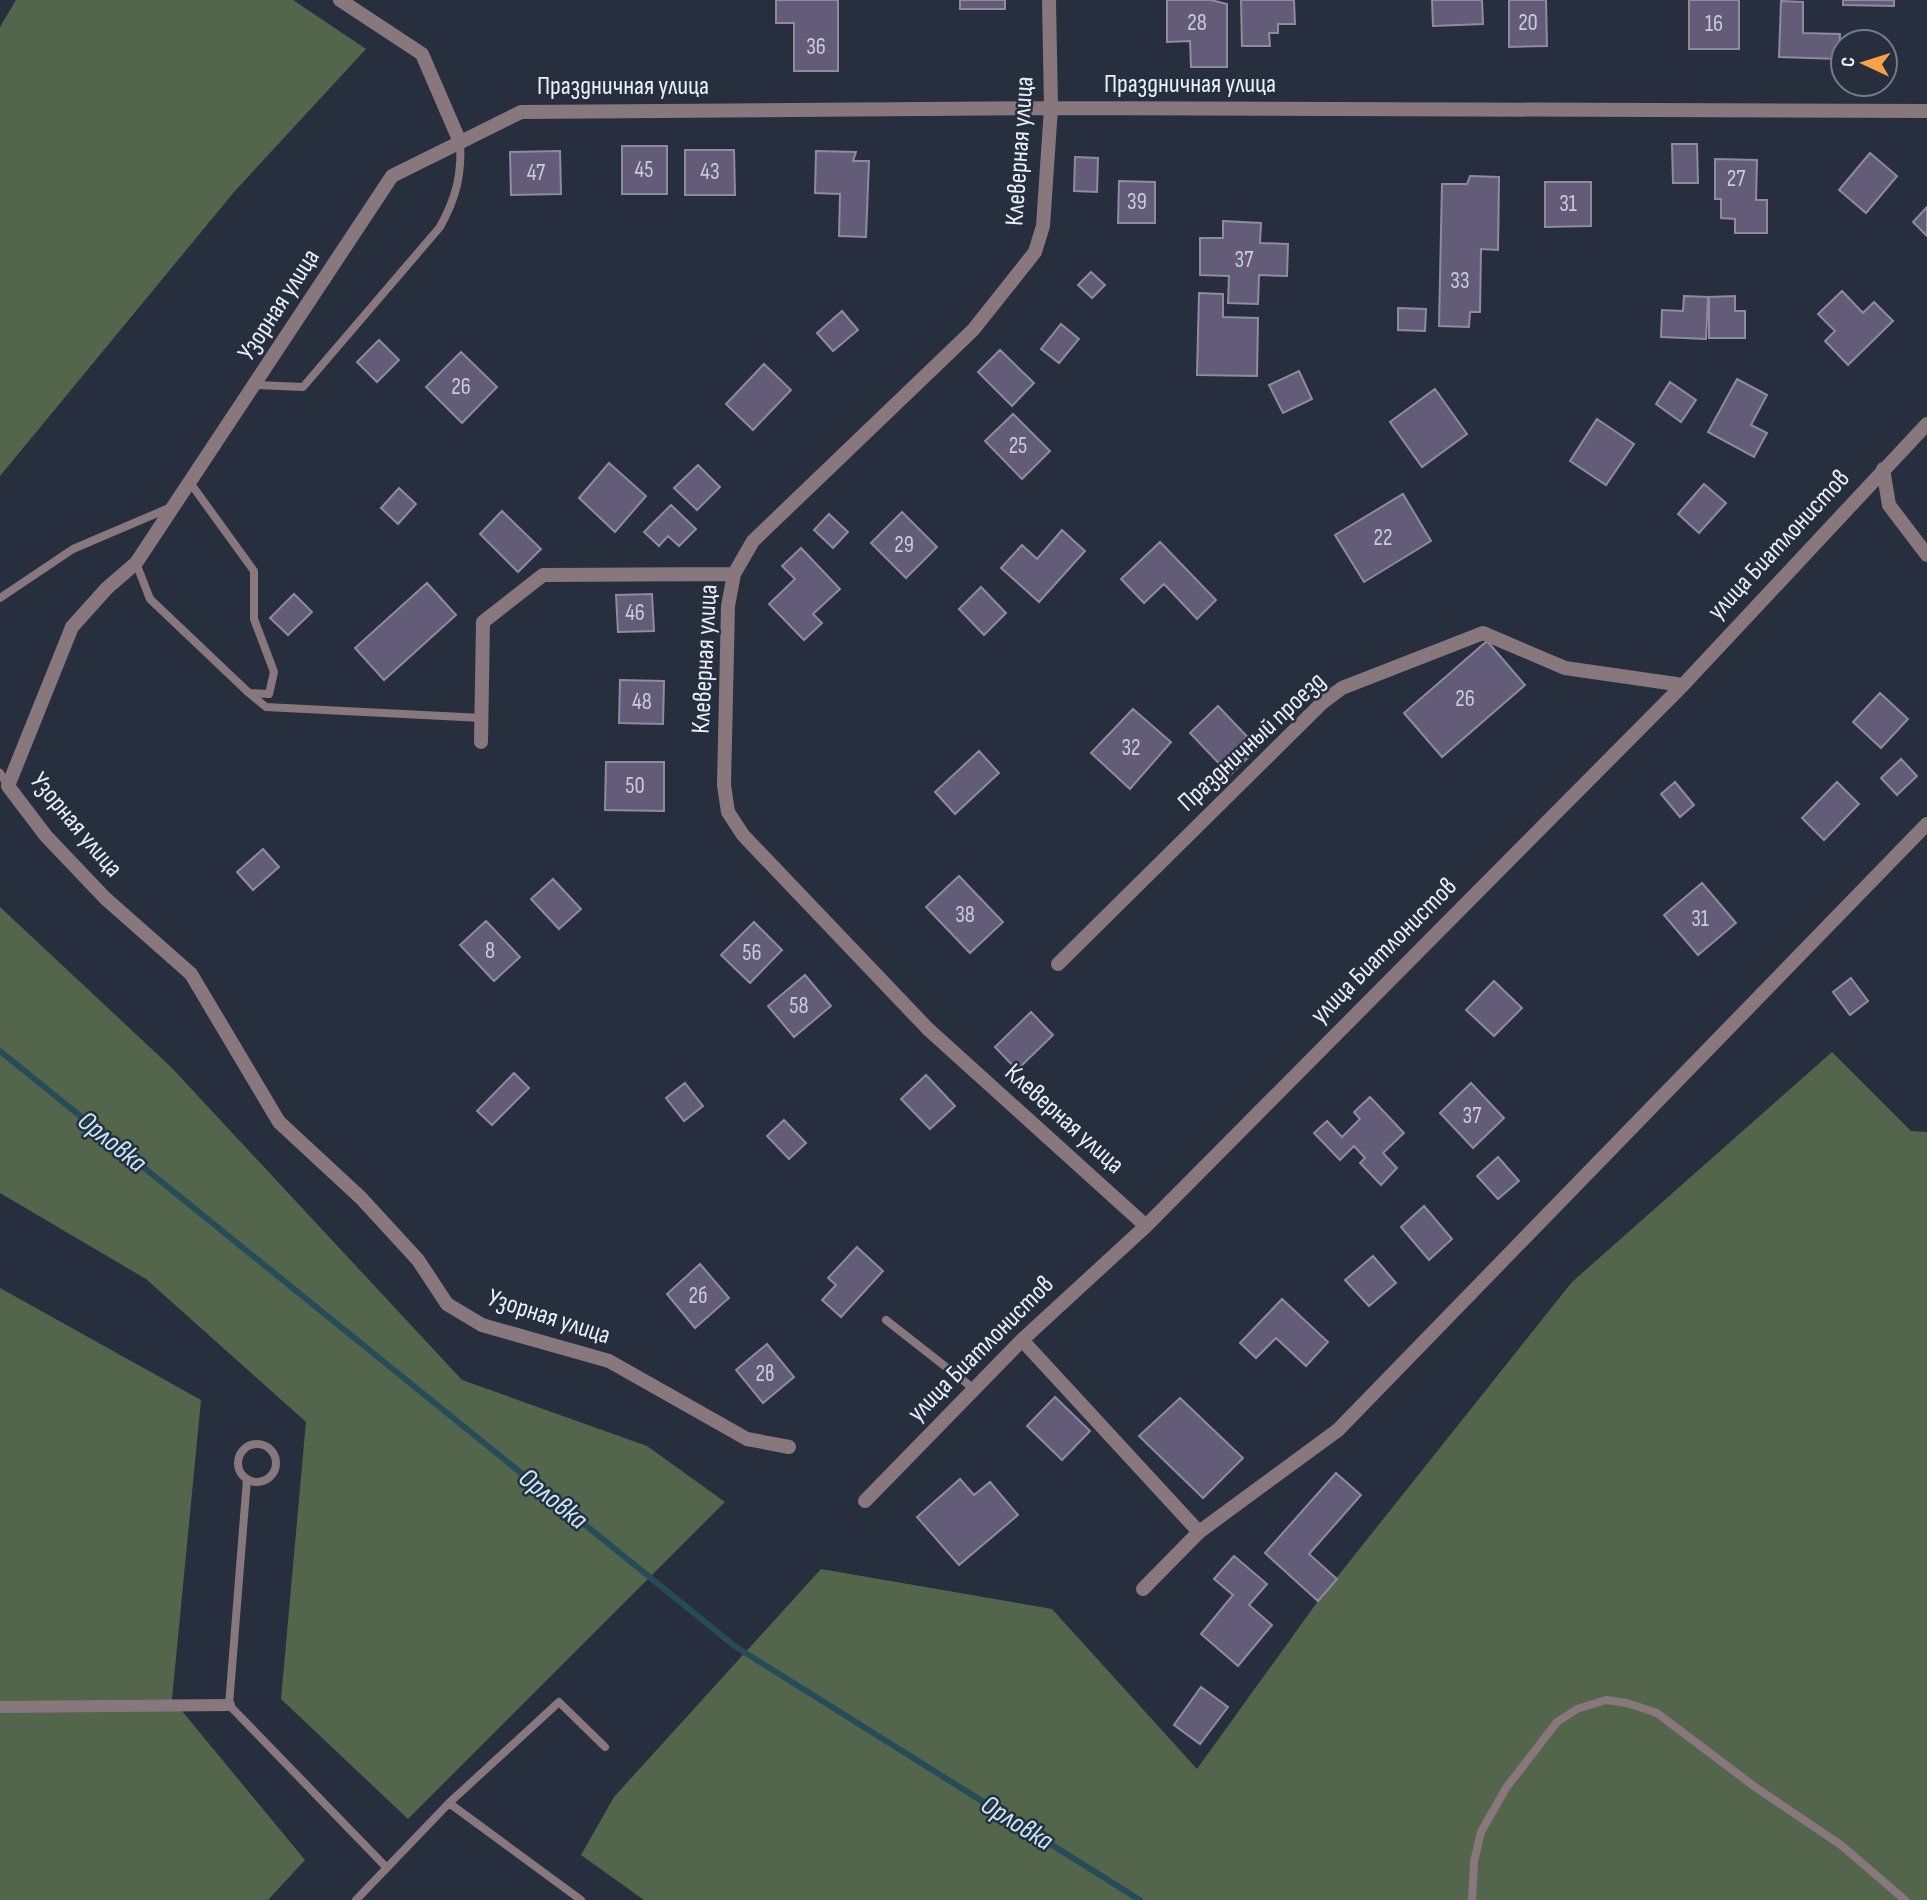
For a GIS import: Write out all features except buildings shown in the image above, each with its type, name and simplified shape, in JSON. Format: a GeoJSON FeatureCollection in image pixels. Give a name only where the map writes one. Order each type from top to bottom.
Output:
{"type":"FeatureCollection","features":[{"type":"Feature","properties":{"kind":"street"},"geometry":{"type":"LineString","coordinates":[[340,0],[422,54],[460,142]]}},
{"type":"Feature","properties":{"kind":"street","name":"Клеверная улица"},"geometry":{"type":"LineString","coordinates":[[1049,0],[1051,108],[1043,226],[1035,252],[973,330],[752,541],[734,574],[728,606],[724,785],[728,812],[743,835],[928,1029],[1146,1226]]}},
{"type":"Feature","properties":{"kind":"street","name":"Праздничная улица"},"geometry":{"type":"LineString","coordinates":[[460,142],[522,112],[1051,108],[1927,111]]}},
{"type":"Feature","properties":{"kind":"street","name":"Узорная улица"},"geometry":{"type":"LineString","coordinates":[[460,142],[392,176],[191,484],[136,563],[107,588],[72,626],[8,786],[46,836],[105,898],[191,974],[279,1122],[361,1198],[410,1251],[447,1304],[482,1325],[609,1361],[747,1439],[789,1447]]}},
{"type":"Feature","properties":{"kind":"street","name":"улица Биатлонистов"},"geometry":{"type":"LineString","coordinates":[[865,1501],[1022,1340],[1146,1226],[1684,685],[1927,424]]}},
{"type":"Feature","properties":{"kind":"street"},"geometry":{"type":"LineString","coordinates":[[1883,469],[1889,505],[1927,555]]}},
{"type":"Feature","properties":{"kind":"street"},"geometry":{"type":"LineString","coordinates":[[481,742],[483,622],[543,575],[734,574]]}},
{"type":"Feature","properties":{"kind":"street","name":"Праздничный проезд"},"geometry":{"type":"LineString","coordinates":[[1058,964],[1322,703],[1342,688],[1483,634],[1565,668],[1684,685]]}},
{"type":"Feature","properties":{"kind":"street"},"geometry":{"type":"LineString","coordinates":[[1143,1589],[1199,1532],[1338,1430],[1927,824]]}},
{"type":"Feature","properties":{"kind":"street"},"geometry":{"type":"LineString","coordinates":[[1022,1340],[1199,1532]]}},
{"type":"Feature","properties":{"kind":"street"},"geometry":{"type":"LineString","coordinates":[[0,1707],[229,1705]]}},
{"type":"Feature","properties":{"kind":"lane"},"geometry":{"type":"LineString","coordinates":[[256,385],[303,387],[440,227],[456,197],[462,167],[460,142]]}},
{"type":"Feature","properties":{"kind":"lane"},"geometry":{"type":"LineString","coordinates":[[191,484],[254,571],[254,619],[274,672],[269,694],[249,694]]}},
{"type":"Feature","properties":{"kind":"lane"},"geometry":{"type":"LineString","coordinates":[[0,598],[73,549],[177,505]]}},
{"type":"Feature","properties":{"kind":"lane"},"geometry":{"type":"LineString","coordinates":[[136,563],[150,599],[266,707],[482,718]]}},
{"type":"Feature","properties":{"kind":"lane"},"geometry":{"type":"LineString","coordinates":[[0,773],[8,786]]}},
{"type":"Feature","properties":{"kind":"lane"},"geometry":{"type":"LineString","coordinates":[[886,1320],[974,1388]]}},
{"type":"Feature","properties":{"kind":"lane"},"geometry":{"type":"LineString","coordinates":[[247,1479],[259,1482],[271,1477],[276,1460],[270,1449],[253,1445],[242,1452],[240,1469],[247,1479],[229,1705],[387,1868]]}},
{"type":"Feature","properties":{"kind":"lane"},"geometry":{"type":"LineString","coordinates":[[1472,1900],[1474,1862],[1481,1832],[1506,1788],[1557,1722],[1577,1709],[1606,1700],[1627,1703],[1657,1713],[1755,1787],[1840,1845],[1905,1900]]}},
{"type":"Feature","properties":{"kind":"lane"},"geometry":{"type":"LineString","coordinates":[[356,1900],[449,1803],[559,1702],[605,1747]]}},
{"type":"Feature","properties":{"kind":"lane"},"geometry":{"type":"LineString","coordinates":[[449,1803],[580,1900]]}},
{"type":"Feature","properties":{"kind":"green space"},"geometry":{"type":"Polygon","coordinates":[[[16,0],[293,0],[366,49],[234,192],[0,476],[0,27],[16,0]]]}},
{"type":"Feature","properties":{"kind":"green space"},"geometry":{"type":"Polygon","coordinates":[[[0,907],[171,1067],[462,1380],[647,1446],[725,1502],[408,1819],[281,1699],[306,1422],[146,1279],[0,1193],[0,907]]]}},
{"type":"Feature","properties":{"kind":"green space"},"geometry":{"type":"Polygon","coordinates":[[[1832,1052],[1911,1131],[1927,1132],[1927,1900],[644,1900],[581,1855],[614,1797],[821,1569],[1052,1609],[1197,1769],[1318,1601],[1572,1282],[1832,1052]]]}},
{"type":"Feature","properties":{"kind":"green space"},"geometry":{"type":"Polygon","coordinates":[[[0,1288],[201,1400],[172,1699],[305,1860],[268,1900],[0,1900],[0,1288]]]}},
{"type":"Feature","properties":{"kind":"waterway","name":"Орловка"},"geometry":{"type":"LineString","coordinates":[[0,1051],[736,1647],[1140,1900]]}}]}
